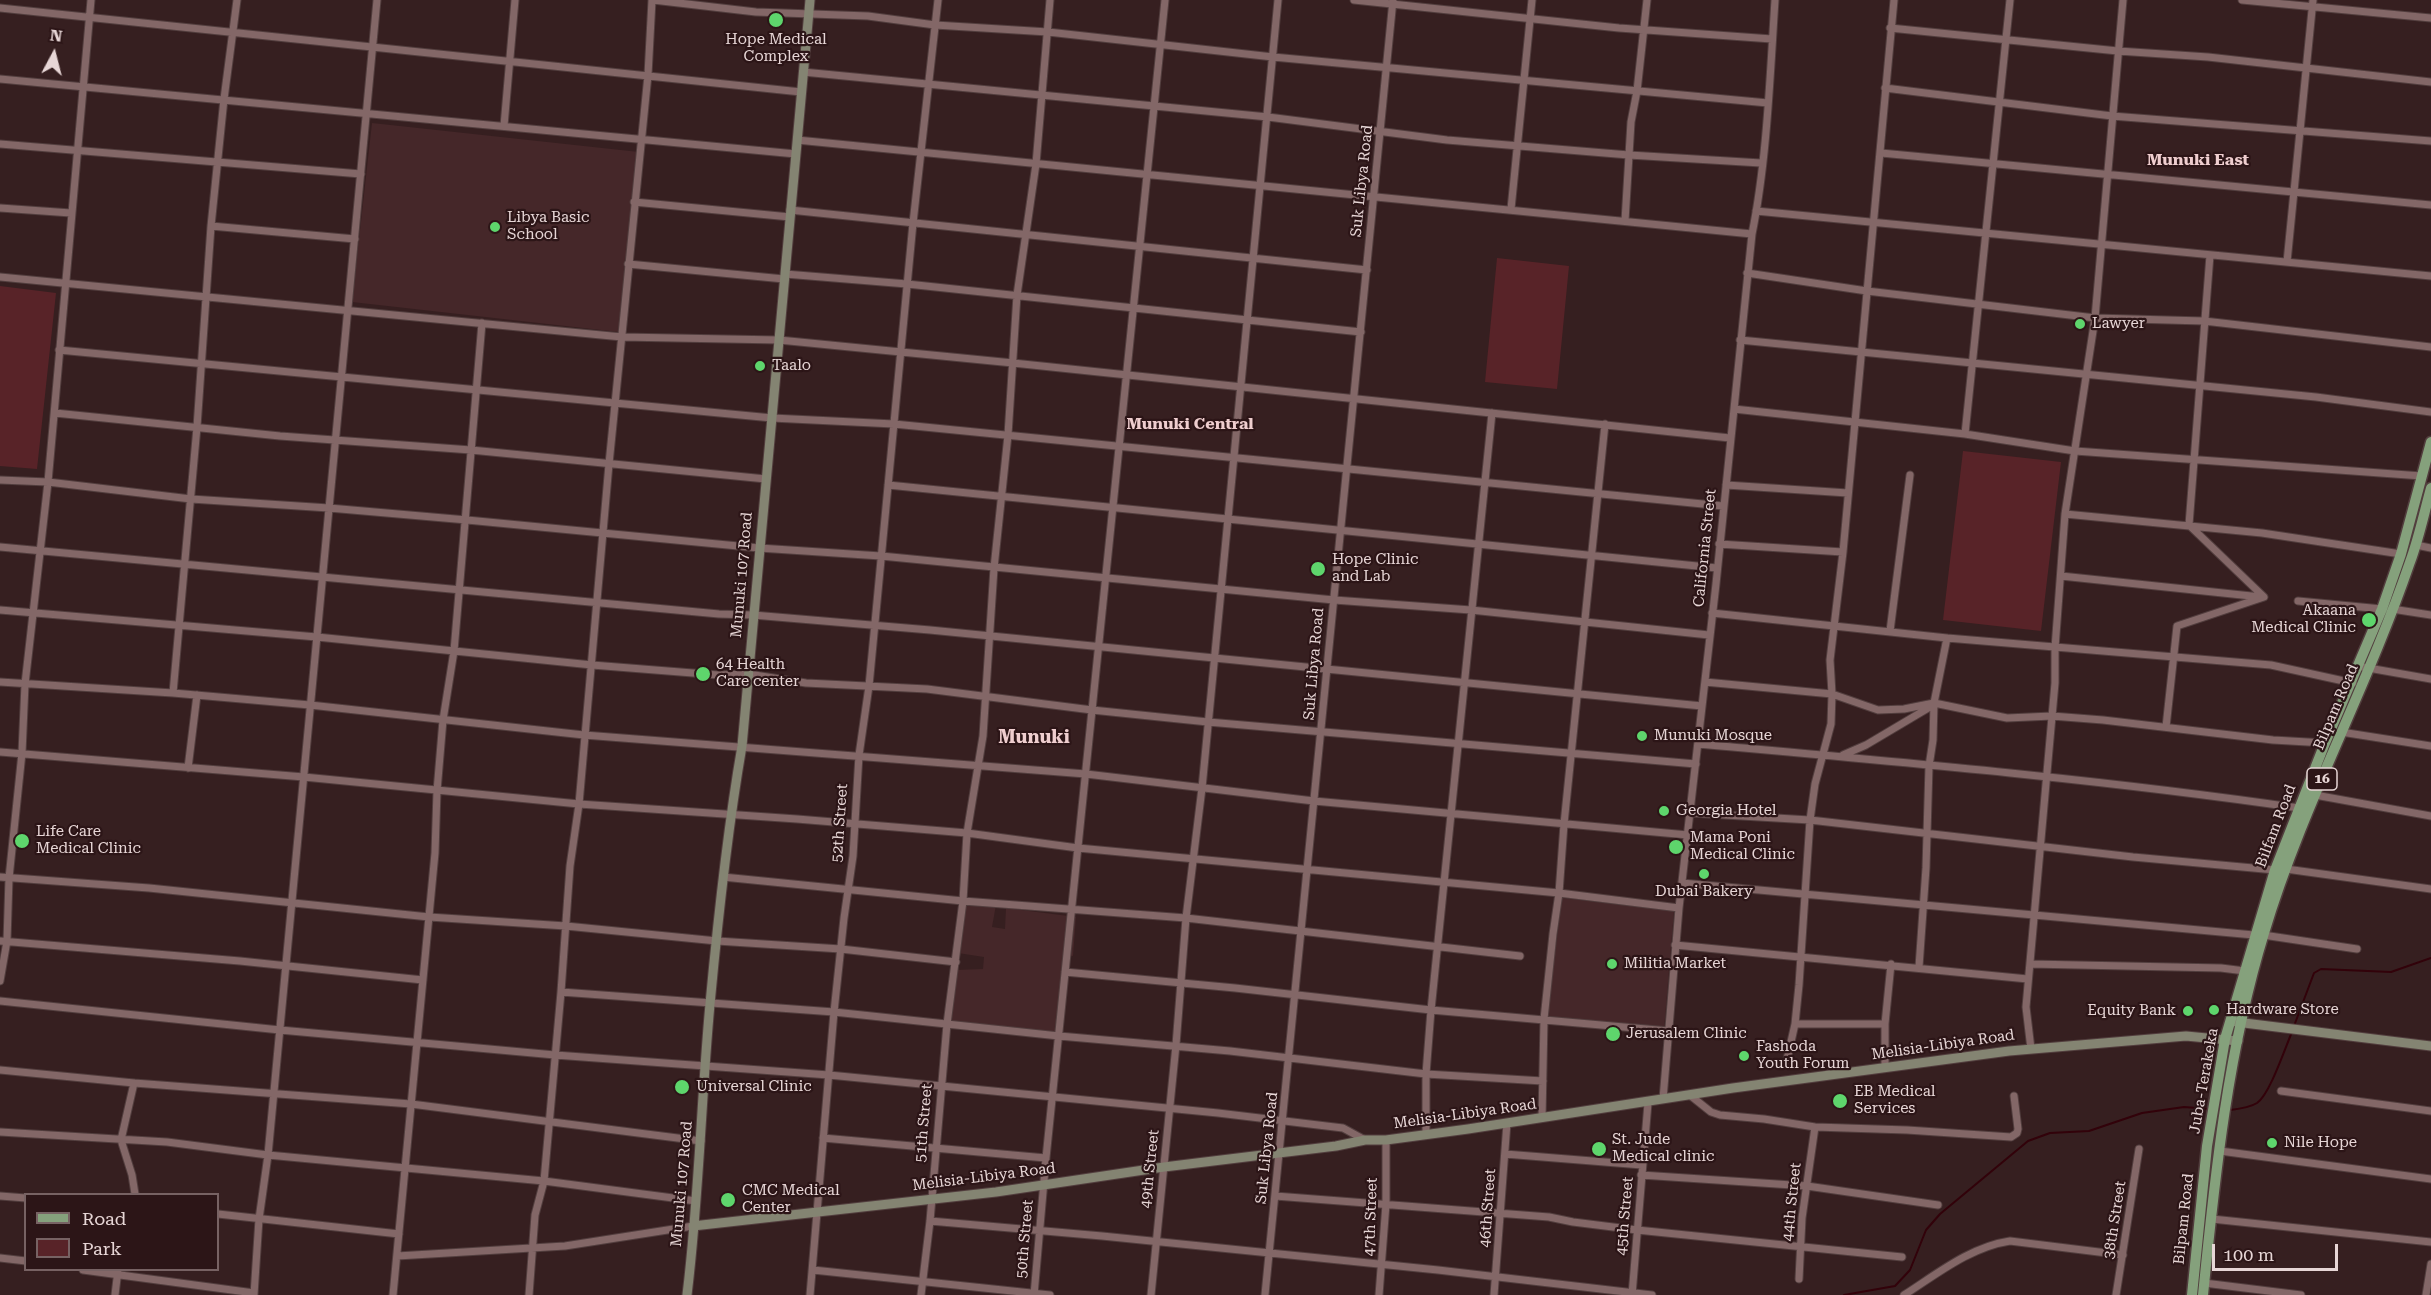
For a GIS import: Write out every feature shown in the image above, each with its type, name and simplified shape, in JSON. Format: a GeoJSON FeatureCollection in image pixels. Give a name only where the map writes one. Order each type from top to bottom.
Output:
{"type":"FeatureCollection","features":[{"type":"Feature","properties":{"kind":"main road","name":"Munuki 107 Road"},"geometry":{"type":"LineString","coordinates":[[687,1295],[701,1141],[710,1004],[730,814],[742,746],[810,0]]}},
{"type":"Feature","properties":{"kind":"main road","name":"16"},"geometry":{"type":"LineString","coordinates":[[2387,609],[2431,442]]}},
{"type":"Feature","properties":{"kind":"main road","name":"Bilpam Road"},"geometry":{"type":"LineString","coordinates":[[2231,1076],[2238,1041],[2236,1022],[2259,935],[2281,869],[2315,795],[2341,732],[2355,684],[2416,545],[2431,488]]}},
{"type":"Feature","properties":{"kind":"main road","name":"Bilfam Road"},"geometry":{"type":"LineString","coordinates":[[2281,869],[2299,808],[2325,743],[2355,684]]}},
{"type":"Feature","properties":{"kind":"main road","name":"16"},"geometry":{"type":"LineString","coordinates":[[2236,1022],[2245,971],[2259,935]]}},
{"type":"Feature","properties":{"kind":"main road"},"geometry":{"type":"LineString","coordinates":[[2236,1022],[2431,1046]]}},
{"type":"Feature","properties":{"kind":"main road","name":"Juba-Terakeka"},"geometry":{"type":"LineString","coordinates":[[2207,1146],[2225,1039],[2236,1022]]}},
{"type":"Feature","properties":{"kind":"main road","name":"Melisia-Libiya Road"},"geometry":{"type":"LineString","coordinates":[[693,1226],[818,1214],[1043,1186],[1365,1140],[1386,1140],[1542,1119],[1691,1095],[2031,1048],[2186,1036],[2238,1041]]}},
{"type":"Feature","properties":{"kind":"main road","name":"Juba-Terakeka"},"geometry":{"type":"LineString","coordinates":[[2221,1149],[2231,1076]]}},
{"type":"Feature","properties":{"kind":"main road","name":"Bilpam Road"},"geometry":{"type":"LineString","coordinates":[[2192,1295],[2207,1146]]}},
{"type":"Feature","properties":{"kind":"main road","name":"Bilpam Road"},"geometry":{"type":"LineString","coordinates":[[2203,1295],[2221,1149]]}},
{"type":"Feature","properties":{"kind":"street"},"geometry":{"type":"LineString","coordinates":[[0,981],[21,753],[25,684],[55,413],[64,284],[91,0]]}},
{"type":"Feature","properties":{"kind":"street"},"geometry":{"type":"LineString","coordinates":[[173,693],[197,427],[211,226],[237,0]]}},
{"type":"Feature","properties":{"kind":"street"},"geometry":{"type":"LineString","coordinates":[[115,1295],[118,1272],[254,1294],[259,1219],[268,1155],[377,0]]}},
{"type":"Feature","properties":{"kind":"street"},"geometry":{"type":"LineString","coordinates":[[504,126],[515,0]]}},
{"type":"Feature","properties":{"kind":"street"},"geometry":{"type":"LineString","coordinates":[[529,1295],[535,1215],[544,1181],[570,866],[579,804],[628,264],[642,141],[652,0],[756,12],[809,16],[868,16],[935,25],[1048,32],[1273,57],[1767,103]]}},
{"type":"Feature","properties":{"kind":"street","name":"52th Street"},"geometry":{"type":"LineString","coordinates":[[810,1295],[834,1012],[847,888],[853,856],[859,755],[869,686],[913,223],[938,0]]}},
{"type":"Feature","properties":{"kind":"street","name":"51th Street"},"geometry":{"type":"LineString","coordinates":[[921,1295],[930,1221],[947,1024],[963,902],[967,833],[976,766],[983,736],[994,568],[1008,435],[1017,295],[1036,164],[1050,0]]}},
{"type":"Feature","properties":{"kind":"street","name":"50th Street"},"geometry":{"type":"LineString","coordinates":[[1034,1294],[1043,1186],[1165,0]]}},
{"type":"Feature","properties":{"kind":"street","name":"49th Street"},"geometry":{"type":"LineString","coordinates":[[1151,1295],[1182,982],[1186,918],[1202,788],[1262,186],[1278,0]]}},
{"type":"Feature","properties":{"kind":"street"},"geometry":{"type":"LineString","coordinates":[[1354,0],[1644,29],[1772,39]]}},
{"type":"Feature","properties":{"kind":"street"},"geometry":{"type":"LineString","coordinates":[[1512,209],[1532,0]]}},
{"type":"Feature","properties":{"kind":"street"},"geometry":{"type":"LineString","coordinates":[[1625,221],[1631,122],[1638,91],[1647,0]]}},
{"type":"Feature","properties":{"kind":"street","name":"California Street"},"geometry":{"type":"LineString","coordinates":[[1663,1100],[1675,945],[1691,813],[1747,273],[1756,211],[1774,0]]}},
{"type":"Feature","properties":{"kind":"street"},"geometry":{"type":"LineString","coordinates":[[1786,1064],[1795,1024],[1810,820],[1815,784],[1831,724],[1830,660],[1843,552],[1853,421],[1881,153],[1894,0]]}},
{"type":"Feature","properties":{"kind":"street"},"geometry":{"type":"LineString","coordinates":[[1965,434],[2010,0]]}},
{"type":"Feature","properties":{"kind":"street"},"geometry":{"type":"LineString","coordinates":[[2031,1048],[2026,1007],[2055,683],[2055,648],[2065,514],[2096,318],[2123,0]]}},
{"type":"Feature","properties":{"kind":"street"},"geometry":{"type":"LineString","coordinates":[[2242,0],[2312,4],[2431,18]]}},
{"type":"Feature","properties":{"kind":"street","name":"Suk Libya Road"},"geometry":{"type":"LineString","coordinates":[[1265,1295],[1392,2]]}},
{"type":"Feature","properties":{"kind":"street"},"geometry":{"type":"LineString","coordinates":[[2287,262],[2312,4]]}},
{"type":"Feature","properties":{"kind":"street"},"geometry":{"type":"LineString","coordinates":[[0,8],[801,92]]}},
{"type":"Feature","properties":{"kind":"street"},"geometry":{"type":"LineString","coordinates":[[1890,28],[2118,51],[2208,57],[2431,82]]}},
{"type":"Feature","properties":{"kind":"street"},"geometry":{"type":"LineString","coordinates":[[803,72],[1268,117],[1447,140],[1761,163]]}},
{"type":"Feature","properties":{"kind":"street"},"geometry":{"type":"LineString","coordinates":[[0,79],[796,154]]}},
{"type":"Feature","properties":{"kind":"street"},"geometry":{"type":"LineString","coordinates":[[1885,88],[2112,116],[2431,141]]}},
{"type":"Feature","properties":{"kind":"street"},"geometry":{"type":"LineString","coordinates":[[797,140],[1752,234]]}},
{"type":"Feature","properties":{"kind":"street"},"geometry":{"type":"LineString","coordinates":[[0,144],[361,174]]}},
{"type":"Feature","properties":{"kind":"street"},"geometry":{"type":"LineString","coordinates":[[1881,153],[2431,205]]}},
{"type":"Feature","properties":{"kind":"street"},"geometry":{"type":"LineString","coordinates":[[634,202],[913,223],[1367,270]]}},
{"type":"Feature","properties":{"kind":"street"},"geometry":{"type":"LineString","coordinates":[[0,208],[71,213]]}},
{"type":"Feature","properties":{"kind":"street"},"geometry":{"type":"LineString","coordinates":[[1756,211],[2431,276]]}},
{"type":"Feature","properties":{"kind":"street"},"geometry":{"type":"LineString","coordinates":[[211,226],[354,239]]}},
{"type":"Feature","properties":{"kind":"street"},"geometry":{"type":"LineString","coordinates":[[2189,525],[2210,255]]}},
{"type":"Feature","properties":{"kind":"street"},"geometry":{"type":"LineString","coordinates":[[628,264],[907,284],[1361,332]]}},
{"type":"Feature","properties":{"kind":"street"},"geometry":{"type":"LineString","coordinates":[[1747,273],[1867,291],[2096,318],[2204,321],[2431,346]]}},
{"type":"Feature","properties":{"kind":"street"},"geometry":{"type":"LineString","coordinates":[[0,277],[622,337],[779,340],[1730,438]]}},
{"type":"Feature","properties":{"kind":"street"},"geometry":{"type":"LineString","coordinates":[[393,1295],[435,853],[436,790],[443,720],[454,651],[482,323]]}},
{"type":"Feature","properties":{"kind":"street"},"geometry":{"type":"LineString","coordinates":[[1740,340],[2200,385],[2431,412]]}},
{"type":"Feature","properties":{"kind":"street"},"geometry":{"type":"LineString","coordinates":[[59,350],[772,418],[894,424],[1723,506]]}},
{"type":"Feature","properties":{"kind":"street"},"geometry":{"type":"LineString","coordinates":[[1734,409],[1965,434],[2075,451],[2422,476]]}},
{"type":"Feature","properties":{"kind":"street"},"geometry":{"type":"LineString","coordinates":[[55,413],[766,479]]}},
{"type":"Feature","properties":{"kind":"street"},"geometry":{"type":"LineString","coordinates":[[1426,1134],[1426,1074],[1431,1010],[1492,413]]}},
{"type":"Feature","properties":{"kind":"street"},"geometry":{"type":"LineString","coordinates":[[1542,1119],[1544,1019],[1552,934],[1559,893],[1605,424]]}},
{"type":"Feature","properties":{"kind":"street"},"geometry":{"type":"LineString","coordinates":[[1890,631],[1910,475]]}},
{"type":"Feature","properties":{"kind":"street"},"geometry":{"type":"LineString","coordinates":[[0,480],[48,482],[191,499],[466,520],[759,549],[881,556],[994,568],[1106,576],[1221,590],[1471,610],[1709,635]]}},
{"type":"Feature","properties":{"kind":"street"},"geometry":{"type":"LineString","coordinates":[[888,485],[1717,568]]}},
{"type":"Feature","properties":{"kind":"street"},"geometry":{"type":"LineString","coordinates":[[1726,485],[1848,493]]}},
{"type":"Feature","properties":{"kind":"street"},"geometry":{"type":"LineString","coordinates":[[2065,514],[2262,533],[2401,554]]}},
{"type":"Feature","properties":{"kind":"street"},"geometry":{"type":"LineString","coordinates":[[2189,525],[2264,597]]}},
{"type":"Feature","properties":{"kind":"street"},"geometry":{"type":"LineString","coordinates":[[1719,544],[1843,552]]}},
{"type":"Feature","properties":{"kind":"street"},"geometry":{"type":"LineString","coordinates":[[2416,545],[2431,548]]}},
{"type":"Feature","properties":{"kind":"street"},"geometry":{"type":"LineString","coordinates":[[0,547],[718,614],[753,615],[989,636],[1214,660],[1702,706]]}},
{"type":"Feature","properties":{"kind":"street"},"geometry":{"type":"LineString","coordinates":[[2061,576],[2264,597]]}},
{"type":"Feature","properties":{"kind":"street"},"geometry":{"type":"LineString","coordinates":[[2166,727],[2177,626],[2264,597]]}},
{"type":"Feature","properties":{"kind":"street"},"geometry":{"type":"LineString","coordinates":[[2298,600],[2431,615]]}},
{"type":"Feature","properties":{"kind":"street"},"geometry":{"type":"LineString","coordinates":[[0,610],[317,637],[592,665],[718,675],[748,675],[806,684],[927,689],[1208,722],[1696,764]]}},
{"type":"Feature","properties":{"kind":"street"},"geometry":{"type":"LineString","coordinates":[[1712,613],[1947,638],[2279,666],[2355,684]]}},
{"type":"Feature","properties":{"kind":"street"},"geometry":{"type":"LineString","coordinates":[[1919,967],[1934,704],[1947,638]]}},
{"type":"Feature","properties":{"kind":"street"},"geometry":{"type":"LineString","coordinates":[[2363,667],[2431,679]]}},
{"type":"Feature","properties":{"kind":"street"},"geometry":{"type":"LineString","coordinates":[[0,682],[197,695],[584,735],[1086,774],[1314,801],[1688,835]]}},
{"type":"Feature","properties":{"kind":"street"},"geometry":{"type":"LineString","coordinates":[[1705,682],[1832,694],[1878,710],[1896,710],[1934,704],[2007,717],[2052,716],[2325,743]]}},
{"type":"Feature","properties":{"kind":"street"},"geometry":{"type":"LineString","coordinates":[[188,768],[197,695]]}},
{"type":"Feature","properties":{"kind":"street"},"geometry":{"type":"LineString","coordinates":[[1841,756],[1866,745],[1934,704]]}},
{"type":"Feature","properties":{"kind":"street"},"geometry":{"type":"LineString","coordinates":[[2341,732],[2431,746]]}},
{"type":"Feature","properties":{"kind":"street"},"geometry":{"type":"LineString","coordinates":[[1698,744],[1841,756],[2150,788],[2299,808]]}},
{"type":"Feature","properties":{"kind":"street"},"geometry":{"type":"LineString","coordinates":[[0,752],[303,777],[579,804],[967,833],[1078,848],[1559,893],[1679,908]]}},
{"type":"Feature","properties":{"kind":"street"},"geometry":{"type":"LineString","coordinates":[[2315,795],[2431,816]]}},
{"type":"Feature","properties":{"kind":"street"},"geometry":{"type":"LineString","coordinates":[[1691,813],[1810,820],[2039,846],[2281,869],[2431,889]]}},
{"type":"Feature","properties":{"kind":"street"},"geometry":{"type":"LineString","coordinates":[[0,877],[78,882],[429,917],[841,949],[956,962]]}},
{"type":"Feature","properties":{"kind":"street"},"geometry":{"type":"LineString","coordinates":[[723,877],[847,888],[963,902],[1072,908],[1186,918],[1520,956]]}},
{"type":"Feature","properties":{"kind":"street"},"geometry":{"type":"LineString","coordinates":[[1682,883],[2259,935],[2357,948]]}},
{"type":"Feature","properties":{"kind":"street"},"geometry":{"type":"LineString","coordinates":[[3,941],[286,965],[423,980]]}},
{"type":"Feature","properties":{"kind":"street"},"geometry":{"type":"LineString","coordinates":[[1675,945],[2028,979]]}},
{"type":"Feature","properties":{"kind":"street"},"geometry":{"type":"LineString","coordinates":[[1886,1068],[1885,1024],[1891,964]]}},
{"type":"Feature","properties":{"kind":"street"},"geometry":{"type":"LineString","coordinates":[[2030,964],[2198,967],[2245,971]]}},
{"type":"Feature","properties":{"kind":"street"},"geometry":{"type":"LineString","coordinates":[[1065,972],[1182,982],[1431,1010],[1669,1031]]}},
{"type":"Feature","properties":{"kind":"street"},"geometry":{"type":"LineString","coordinates":[[561,992],[834,1012],[1059,1036],[1176,1045],[1426,1074],[1543,1081]]}},
{"type":"Feature","properties":{"kind":"street"},"geometry":{"type":"LineString","coordinates":[[0,1001],[280,1030],[555,1055],[829,1075],[1052,1099],[1283,1120],[1349,1130],[1365,1140]]}},
{"type":"Feature","properties":{"kind":"street"},"geometry":{"type":"LineString","coordinates":[[1795,1024],[1885,1024]]}},
{"type":"Feature","properties":{"kind":"street"},"geometry":{"type":"LineString","coordinates":[[0,1070],[134,1083],[411,1104],[701,1141]]}},
{"type":"Feature","properties":{"kind":"street"},"geometry":{"type":"LineString","coordinates":[[134,1083],[121,1140],[132,1174],[135,1193]]}},
{"type":"Feature","properties":{"kind":"street"},"geometry":{"type":"LineString","coordinates":[[2281,1091],[2431,1112]]}},
{"type":"Feature","properties":{"kind":"street"},"geometry":{"type":"LineString","coordinates":[[1691,1096],[1711,1112],[1720,1115],[1815,1127],[2011,1137],[2018,1129],[2014,1096]]}},
{"type":"Feature","properties":{"kind":"street","name":"45th Street"},"geometry":{"type":"LineString","coordinates":[[1632,1294],[1648,1103]]}},
{"type":"Feature","properties":{"kind":"street","name":"46th Street"},"geometry":{"type":"LineString","coordinates":[[1494,1295],[1507,1123]]}},
{"type":"Feature","properties":{"kind":"street","name":"44th Street"},"geometry":{"type":"LineString","coordinates":[[1799,1280],[1807,1186],[1815,1127]]}},
{"type":"Feature","properties":{"kind":"street"},"geometry":{"type":"LineString","coordinates":[[0,1132],[166,1142],[268,1155],[544,1181],[696,1201]]}},
{"type":"Feature","properties":{"kind":"street"},"geometry":{"type":"LineString","coordinates":[[823,1138],[1046,1158]]}},
{"type":"Feature","properties":{"kind":"street","name":"47th Street"},"geometry":{"type":"LineString","coordinates":[[1379,1295],[1386,1204],[1386,1140]]}},
{"type":"Feature","properties":{"kind":"street","name":"38th Street"},"geometry":{"type":"LineString","coordinates":[[2116,1295],[2139,1149]]}},
{"type":"Feature","properties":{"kind":"street"},"geometry":{"type":"LineString","coordinates":[[2221,1149],[2431,1179]]}},
{"type":"Feature","properties":{"kind":"street"},"geometry":{"type":"LineString","coordinates":[[1505,1154],[1642,1165]]}},
{"type":"Feature","properties":{"kind":"street"},"geometry":{"type":"LineString","coordinates":[[1641,1175],[1807,1186],[1938,1205]]}},
{"type":"Feature","properties":{"kind":"street"},"geometry":{"type":"LineString","coordinates":[[0,1196],[24,1198]]}},
{"type":"Feature","properties":{"kind":"street"},"geometry":{"type":"LineString","coordinates":[[1275,1196],[1549,1216],[1573,1222],[1637,1230],[1902,1257]]}},
{"type":"Feature","properties":{"kind":"street"},"geometry":{"type":"LineString","coordinates":[[219,1214],[399,1234]]}},
{"type":"Feature","properties":{"kind":"street"},"geometry":{"type":"LineString","coordinates":[[2212,1219],[2431,1242]]}},
{"type":"Feature","properties":{"kind":"street"},"geometry":{"type":"LineString","coordinates":[[930,1221],[1561,1283],[1652,1295]]}},
{"type":"Feature","properties":{"kind":"street"},"geometry":{"type":"LineString","coordinates":[[397,1256],[531,1249],[591,1243],[693,1226]]}},
{"type":"Feature","properties":{"kind":"street"},"geometry":{"type":"LineString","coordinates":[[1905,1294],[1973,1251],[1994,1243],[2010,1241],[2123,1255]]}},
{"type":"Feature","properties":{"kind":"street"},"geometry":{"type":"LineString","coordinates":[[0,1258],[24,1261]]}},
{"type":"Feature","properties":{"kind":"street"},"geometry":{"type":"LineString","coordinates":[[2426,1295],[2431,1264]]}},
{"type":"Feature","properties":{"kind":"street"},"geometry":{"type":"LineString","coordinates":[[813,1270],[1050,1295]]}},
{"type":"Feature","properties":{"kind":"street"},"geometry":{"type":"LineString","coordinates":[[2204,1283],[2301,1295]]}},
{"type":"Feature","properties":{"kind":"street"},"geometry":{"type":"LineString","coordinates":[[1905,1294],[1917,1295]]}},
{"type":"Feature","properties":{"kind":"shaded area","name":"Libya Basic School"},"geometry":{"type":"Polygon","coordinates":[[[372,123],[639,152],[619,332],[352,302],[372,123]]]}},
{"type":"Feature","properties":{"kind":"shaded area","name":"Militia Market"},"geometry":{"type":"Polygon","coordinates":[[[1562,898],[1674,911],[1664,1030],[1547,1017],[1562,898]]]}},
{"type":"Feature","properties":{"kind":"shaded area"},"geometry":{"type":"Polygon","coordinates":[[[967,902],[996,905],[992,927],[1005,929],[1006,908],[1076,917],[1073,956],[1067,955],[1061,1035],[949,1021],[956,970],[983,969],[984,957],[958,953],[967,902]]]}},
{"type":"Feature","properties":{"kind":"green space"},"geometry":{"type":"Polygon","coordinates":[[[1497,258],[1569,266],[1557,389],[1485,382],[1497,258]]]}},
{"type":"Feature","properties":{"kind":"green space"},"geometry":{"type":"Polygon","coordinates":[[[0,286],[56,293],[37,469],[0,466],[0,286]]]}},
{"type":"Feature","properties":{"kind":"green space"},"geometry":{"type":"Polygon","coordinates":[[[1963,451],[2061,462],[2041,631],[1943,620],[1963,451]]]}},
{"type":"Feature","properties":{"kind":"waterway"},"geometry":{"type":"LineString","coordinates":[[2294,1026],[2314,973],[2321,969],[2391,972],[2431,958]]}},
{"type":"Feature","properties":{"kind":"waterway"},"geometry":{"type":"LineString","coordinates":[[2230,1110],[2251,1106],[2262,1098],[2272,1081],[2292,1032]]}},
{"type":"Feature","properties":{"kind":"waterway"},"geometry":{"type":"LineString","coordinates":[[1844,1295],[1895,1286],[1910,1270],[1926,1230],[1940,1214],[2028,1141],[2050,1133],[2089,1131],[2142,1113],[2184,1107],[2209,1109]]}},
{"type":"Feature","properties":{"kind":"place","name":"Hope Medical Complex"},"geometry":{"type":"Point","coordinates":[776,20]}},
{"type":"Feature","properties":{"kind":"place","name":"Libya Basic School"},"geometry":{"type":"Point","coordinates":[495,227]}},
{"type":"Feature","properties":{"kind":"place","name":"Lawyer"},"geometry":{"type":"Point","coordinates":[2080,324]}},
{"type":"Feature","properties":{"kind":"place","name":"Taalo"},"geometry":{"type":"Point","coordinates":[760,366]}},
{"type":"Feature","properties":{"kind":"place","name":"Hope Clinic and Lab"},"geometry":{"type":"Point","coordinates":[1318,569]}},
{"type":"Feature","properties":{"kind":"place","name":"Akaana Medical Clinic"},"geometry":{"type":"Point","coordinates":[2369,620]}},
{"type":"Feature","properties":{"kind":"place","name":"64 Health Care center"},"geometry":{"type":"Point","coordinates":[703,674]}},
{"type":"Feature","properties":{"kind":"place","name":"Munuki Mosque"},"geometry":{"type":"Point","coordinates":[1642,736]}},
{"type":"Feature","properties":{"kind":"place","name":"Georgia Hotel"},"geometry":{"type":"Point","coordinates":[1664,811]}},
{"type":"Feature","properties":{"kind":"place","name":"Life Care Medical Clinic"},"geometry":{"type":"Point","coordinates":[22,841]}},
{"type":"Feature","properties":{"kind":"place","name":"Mama Poni Medical Clinic"},"geometry":{"type":"Point","coordinates":[1676,847]}},
{"type":"Feature","properties":{"kind":"place","name":"Dubai Bakery"},"geometry":{"type":"Point","coordinates":[1704,874]}},
{"type":"Feature","properties":{"kind":"place","name":"Militia Market"},"geometry":{"type":"Point","coordinates":[1612,964]}},
{"type":"Feature","properties":{"kind":"place","name":"Hardware Store"},"geometry":{"type":"Point","coordinates":[2214,1010]}},
{"type":"Feature","properties":{"kind":"place","name":"Equity Bank"},"geometry":{"type":"Point","coordinates":[2188,1011]}},
{"type":"Feature","properties":{"kind":"place","name":"Jerusalem Clinic"},"geometry":{"type":"Point","coordinates":[1613,1034]}},
{"type":"Feature","properties":{"kind":"place","name":"Fashoda Youth Forum"},"geometry":{"type":"Point","coordinates":[1744,1056]}},
{"type":"Feature","properties":{"kind":"place","name":"Universal Clinic"},"geometry":{"type":"Point","coordinates":[682,1087]}},
{"type":"Feature","properties":{"kind":"place","name":"EB Medical Services"},"geometry":{"type":"Point","coordinates":[1840,1101]}},
{"type":"Feature","properties":{"kind":"place","name":"Nile Hope"},"geometry":{"type":"Point","coordinates":[2272,1143]}},
{"type":"Feature","properties":{"kind":"place","name":"St. Jude Medical clinic"},"geometry":{"type":"Point","coordinates":[1599,1149]}},
{"type":"Feature","properties":{"kind":"place","name":"CMC Medical Center"},"geometry":{"type":"Point","coordinates":[728,1200]}},
{"type":"Feature","properties":{"kind":"district","name":"Munuki East"},"geometry":{"type":"Point","coordinates":[2198,160]}},
{"type":"Feature","properties":{"kind":"district","name":"Munuki Central"},"geometry":{"type":"Point","coordinates":[1190,424]}},
{"type":"Feature","properties":{"kind":"district","name":"Munuki"},"geometry":{"type":"Point","coordinates":[1034,738]}}]}
